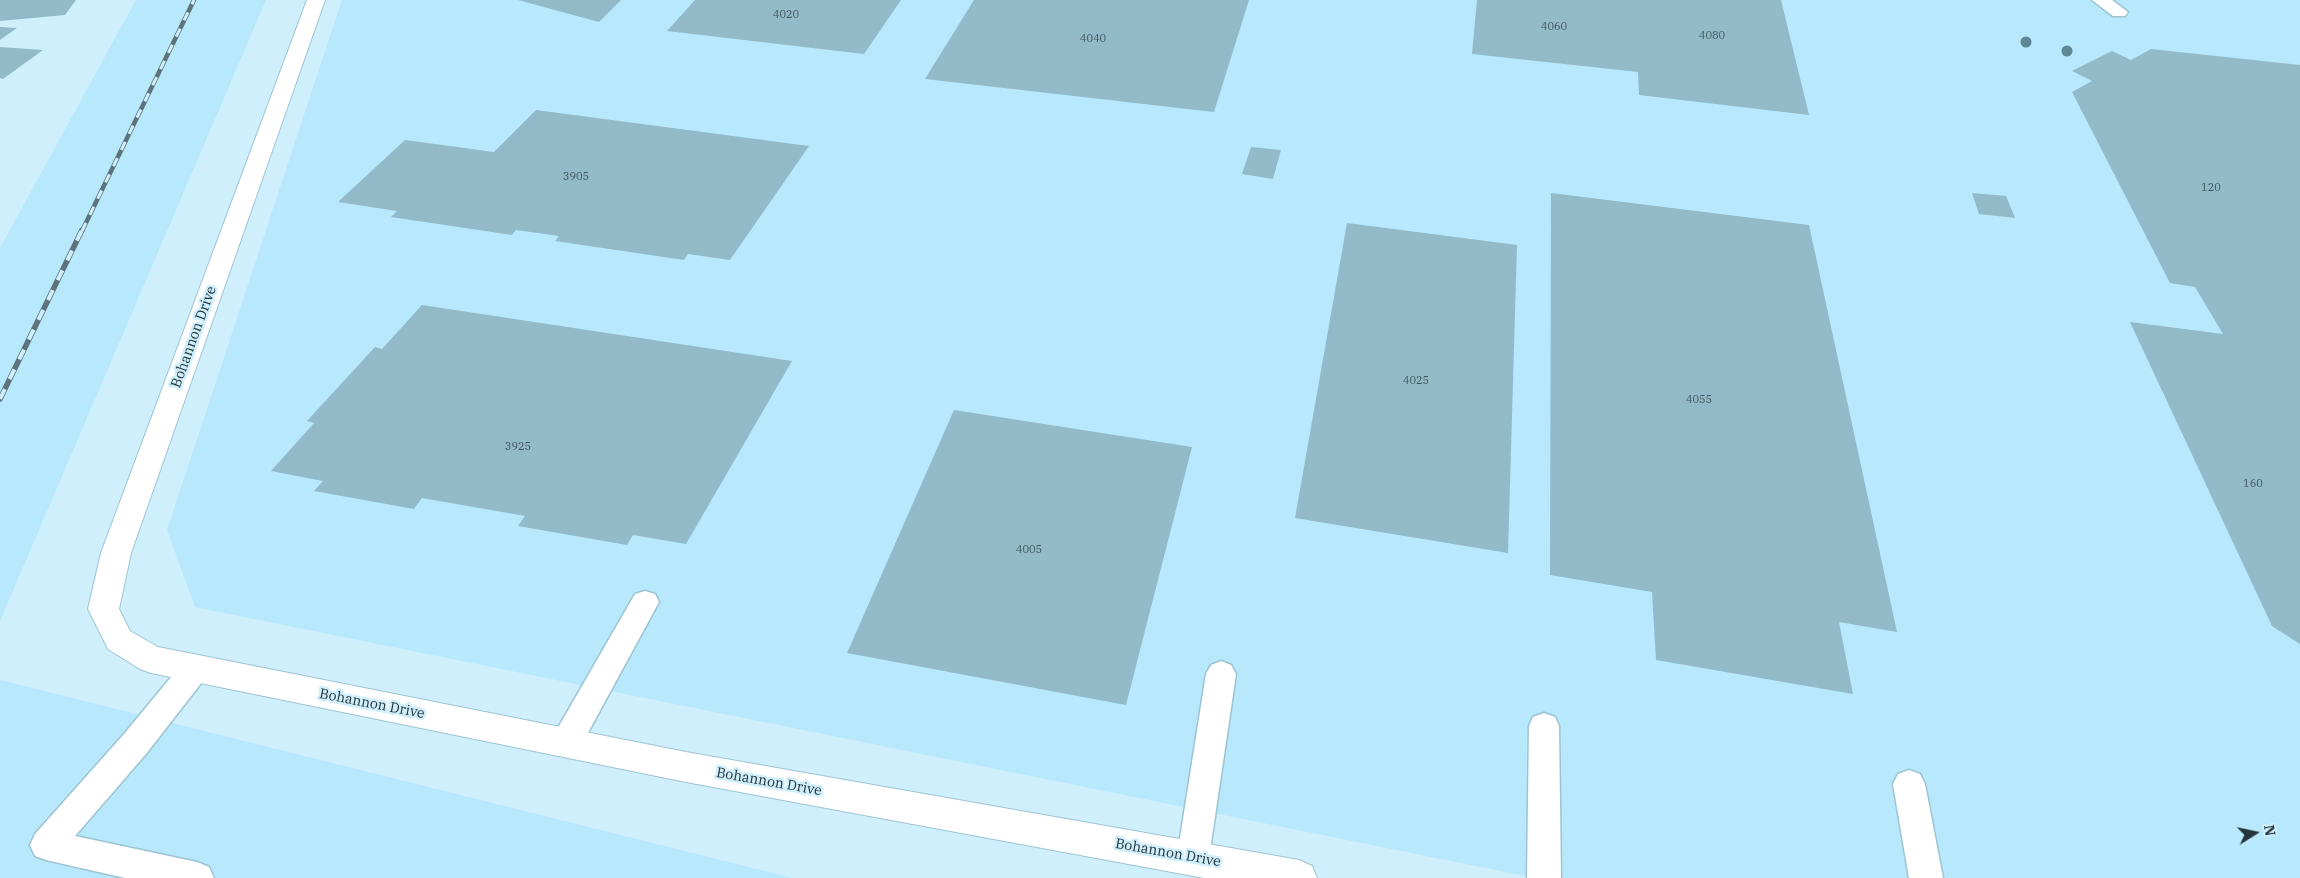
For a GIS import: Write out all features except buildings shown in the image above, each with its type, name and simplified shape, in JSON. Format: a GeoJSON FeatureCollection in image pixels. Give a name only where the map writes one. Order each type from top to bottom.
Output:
{"type":"FeatureCollection","features":[{"type":"Feature","properties":{"kind":"street","name":"Bohannon Drive"},"geometry":{"type":"LineString","coordinates":[[316,0],[116,553],[103,609],[119,640],[152,659],[686,768],[1192,857],[1299,878]]}},
{"type":"Feature","properties":{"kind":"lane"},"geometry":{"type":"LineString","coordinates":[[2100,0],[2119,12]]}},
{"type":"Feature","properties":{"kind":"lane"},"geometry":{"type":"LineString","coordinates":[[566,743],[645,602]]}},
{"type":"Feature","properties":{"kind":"lane"},"geometry":{"type":"LineString","coordinates":[[196,668],[134,744],[46,845],[197,878]]}},
{"type":"Feature","properties":{"kind":"lane"},"geometry":{"type":"LineString","coordinates":[[1192,857],[1221,674]]}},
{"type":"Feature","properties":{"kind":"lane"},"geometry":{"type":"LineString","coordinates":[[1544,726],[1544,878]]}},
{"type":"Feature","properties":{"kind":"lane"},"geometry":{"type":"LineString","coordinates":[[1909,784],[1926,878]]}},
{"type":"Feature","properties":{"kind":"shaded area"},"geometry":{"type":"Polygon","coordinates":[[[136,0],[266,0],[0,621],[0,248],[136,0]]]}},
{"type":"Feature","properties":{"kind":"shaded area"},"geometry":{"type":"Polygon","coordinates":[[[342,0],[2300,0],[2300,878],[1535,878],[195,607],[167,530],[342,0]]]}},
{"type":"Feature","properties":{"kind":"shaded area"},"geometry":{"type":"Polygon","coordinates":[[[0,680],[793,878],[0,878],[0,680]]]}},
{"type":"Feature","properties":{"kind":"railway"},"geometry":{"type":"LineString","coordinates":[[82,231],[194,0]]}},
{"type":"Feature","properties":{"kind":"railway"},"geometry":{"type":"LineString","coordinates":[[0,399],[82,230]]}}]}
